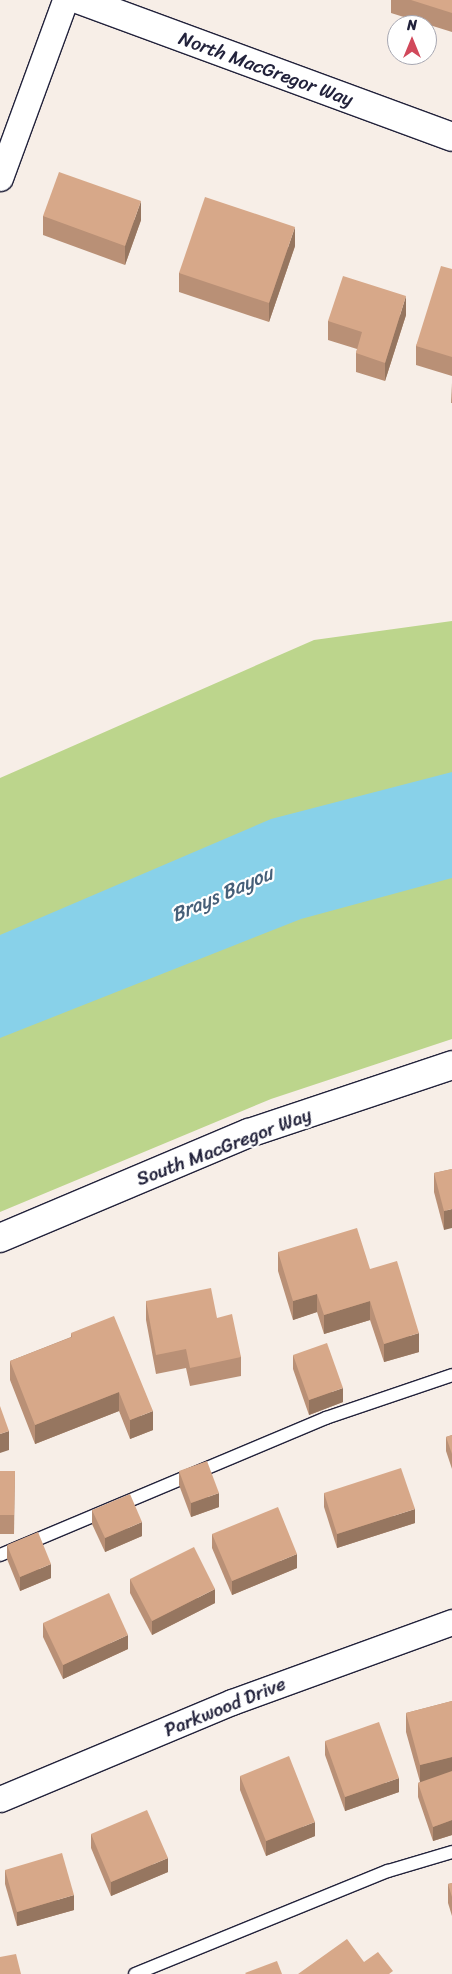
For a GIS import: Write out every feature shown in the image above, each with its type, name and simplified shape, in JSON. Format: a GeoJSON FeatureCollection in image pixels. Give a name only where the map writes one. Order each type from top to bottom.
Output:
{"type":"FeatureCollection","features":[{"type":"Feature","properties":{"kind":"main road","name":"North MacGregor Way"},"geometry":{"type":"LineString","coordinates":[[80,0],[452,137]]}},
{"type":"Feature","properties":{"kind":"main road","name":"South MacGregor Way"},"geometry":{"type":"LineString","coordinates":[[0,1238],[249,1133],[452,1065]]}},
{"type":"Feature","properties":{"kind":"street"},"geometry":{"type":"LineString","coordinates":[[0,178],[66,0]]}},
{"type":"Feature","properties":{"kind":"street","name":"Parkwood Drive"},"geometry":{"type":"LineString","coordinates":[[0,1800],[232,1702],[452,1622]]}},
{"type":"Feature","properties":{"kind":"lane"},"geometry":{"type":"LineString","coordinates":[[0,1555],[326,1418],[452,1376]]}},
{"type":"Feature","properties":{"kind":"lane"},"geometry":{"type":"LineString","coordinates":[[135,1974],[388,1871],[452,1852]]}},
{"type":"Feature","properties":{"kind":"green space"},"geometry":{"type":"Polygon","coordinates":[[[452,621],[452,1039],[271,1099],[0,1212],[0,778],[314,640],[452,621]]]}},
{"type":"Feature","properties":{"kind":"water","name":"Brays Bayou"},"geometry":{"type":"Polygon","coordinates":[[[452,772],[452,878],[301,919],[0,1038],[0,935],[271,819],[452,772]]]}},
{"type":"Feature","properties":{"kind":"building"},"geometry":{"type":"Polygon","coordinates":[[[411,0],[452,0],[452,13],[411,0]]]}},
{"type":"Feature","properties":{"kind":"building"},"geometry":{"type":"Polygon","coordinates":[[[59,172],[141,201],[125,246],[43,216],[59,172]]]}},
{"type":"Feature","properties":{"kind":"building"},"geometry":{"type":"Polygon","coordinates":[[[205,197],[295,227],[269,303],[179,273],[205,197]]]}},
{"type":"Feature","properties":{"kind":"building"},"geometry":{"type":"Polygon","coordinates":[[[441,266],[452,269],[452,357],[416,346],[441,266]]]}},
{"type":"Feature","properties":{"kind":"building"},"geometry":{"type":"Polygon","coordinates":[[[343,276],[406,296],[385,363],[356,353],[362,332],[328,321],[343,276]]]}},
{"type":"Feature","properties":{"kind":"building"},"geometry":{"type":"Polygon","coordinates":[[[452,1169],[452,1209],[444,1211],[434,1173],[452,1169]]]}},
{"type":"Feature","properties":{"kind":"building"},"geometry":{"type":"Polygon","coordinates":[[[357,1228],[370,1269],[397,1261],[419,1333],[384,1344],[370,1301],[324,1315],[317,1294],[293,1301],[278,1252],[357,1228]]]}},
{"type":"Feature","properties":{"kind":"building"},"geometry":{"type":"Polygon","coordinates":[[[211,1288],[217,1318],[232,1314],[241,1357],[190,1368],[186,1349],[156,1355],[146,1301],[211,1288]]]}},
{"type":"Feature","properties":{"kind":"building"},"geometry":{"type":"Polygon","coordinates":[[[114,1316],[153,1411],[130,1420],[119,1392],[35,1425],[10,1361],[72,1337],[71,1333],[114,1316]]]}},
{"type":"Feature","properties":{"kind":"building"},"geometry":{"type":"Polygon","coordinates":[[[327,1343],[343,1388],[309,1400],[293,1355],[327,1343]]]}},
{"type":"Feature","properties":{"kind":"building"},"geometry":{"type":"Polygon","coordinates":[[[0,1406],[9,1431],[0,1434],[0,1406]]]}},
{"type":"Feature","properties":{"kind":"building"},"geometry":{"type":"Polygon","coordinates":[[[452,1435],[452,1454],[446,1437],[452,1435]]]}},
{"type":"Feature","properties":{"kind":"building"},"geometry":{"type":"Polygon","coordinates":[[[207,1461],[219,1493],[191,1503],[179,1471],[207,1461]]]}},
{"type":"Feature","properties":{"kind":"building"},"geometry":{"type":"Polygon","coordinates":[[[401,1468],[415,1509],[337,1534],[324,1493],[401,1468]]]}},
{"type":"Feature","properties":{"kind":"building"},"geometry":{"type":"Polygon","coordinates":[[[0,1471],[15,1471],[14,1515],[0,1515],[0,1471]]]}},
{"type":"Feature","properties":{"kind":"building"},"geometry":{"type":"Polygon","coordinates":[[[130,1494],[142,1522],[105,1538],[92,1510],[130,1494]]]}},
{"type":"Feature","properties":{"kind":"building"},"geometry":{"type":"Polygon","coordinates":[[[278,1507],[297,1554],[232,1581],[212,1534],[278,1507]]]}},
{"type":"Feature","properties":{"kind":"building"},"geometry":{"type":"Polygon","coordinates":[[[38,1532],[51,1564],[20,1577],[7,1545],[38,1532]]]}},
{"type":"Feature","properties":{"kind":"building"},"geometry":{"type":"Polygon","coordinates":[[[194,1547],[215,1589],[152,1621],[130,1579],[194,1547]]]}},
{"type":"Feature","properties":{"kind":"building"},"geometry":{"type":"Polygon","coordinates":[[[109,1593],[128,1635],[63,1665],[43,1623],[109,1593]]]}},
{"type":"Feature","properties":{"kind":"building"},"geometry":{"type":"Polygon","coordinates":[[[452,1701],[452,1757],[420,1765],[406,1713],[452,1701]]]}},
{"type":"Feature","properties":{"kind":"building"},"geometry":{"type":"Polygon","coordinates":[[[379,1722],[399,1778],[345,1797],[325,1741],[379,1722]]]}},
{"type":"Feature","properties":{"kind":"building"},"geometry":{"type":"Polygon","coordinates":[[[289,1756],[315,1822],[266,1841],[240,1776],[289,1756]]]}},
{"type":"Feature","properties":{"kind":"building"},"geometry":{"type":"Polygon","coordinates":[[[452,1771],[452,1820],[433,1827],[418,1783],[452,1771]]]}},
{"type":"Feature","properties":{"kind":"building"},"geometry":{"type":"Polygon","coordinates":[[[147,1810],[168,1858],[111,1882],[91,1834],[147,1810]]]}},
{"type":"Feature","properties":{"kind":"building"},"geometry":{"type":"Polygon","coordinates":[[[62,1853],[74,1895],[17,1912],[5,1870],[62,1853]]]}},
{"type":"Feature","properties":{"kind":"building"},"geometry":{"type":"Polygon","coordinates":[[[452,1883],[452,1897],[448,1884],[452,1883]]]}},
{"type":"Feature","properties":{"kind":"building"},"geometry":{"type":"Polygon","coordinates":[[[347,1939],[364,1962],[378,1952],[393,1971],[389,1974],[298,1974],[347,1939]]]}},
{"type":"Feature","properties":{"kind":"building"},"geometry":{"type":"Polygon","coordinates":[[[16,1954],[21,1974],[0,1974],[0,1957],[16,1954]]]}},
{"type":"Feature","properties":{"kind":"building"},"geometry":{"type":"Polygon","coordinates":[[[277,1961],[282,1974],[245,1973],[277,1961]]]}}]}
